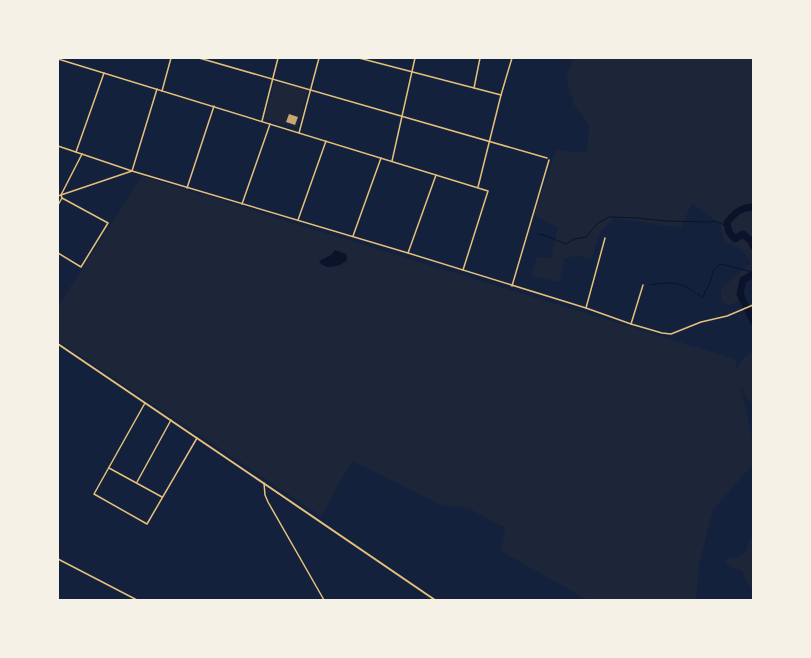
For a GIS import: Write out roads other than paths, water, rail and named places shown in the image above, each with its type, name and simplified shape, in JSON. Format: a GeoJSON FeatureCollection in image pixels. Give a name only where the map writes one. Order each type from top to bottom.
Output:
{"type":"FeatureCollection","features":[{"type":"Feature","properties":{"kind":"main road"},"geometry":{"type":"LineString","coordinates":[[58,344],[434,600]]}},
{"type":"Feature","properties":{"kind":"street"},"geometry":{"type":"LineString","coordinates":[[58,58],[488,191],[463,270]]}},
{"type":"Feature","properties":{"kind":"street"},"geometry":{"type":"LineString","coordinates":[[162,91],[171,58]]}},
{"type":"Feature","properties":{"kind":"street"},"geometry":{"type":"LineString","coordinates":[[199,58],[548,159],[512,286]]}},
{"type":"Feature","properties":{"kind":"street"},"geometry":{"type":"LineString","coordinates":[[262,121],[278,58]]}},
{"type":"Feature","properties":{"kind":"street"},"geometry":{"type":"LineString","coordinates":[[299,132],[319,58]]}},
{"type":"Feature","properties":{"kind":"street"},"geometry":{"type":"LineString","coordinates":[[358,58],[501,95]]}},
{"type":"Feature","properties":{"kind":"street"},"geometry":{"type":"LineString","coordinates":[[392,161],[415,58]]}},
{"type":"Feature","properties":{"kind":"street"},"geometry":{"type":"LineString","coordinates":[[474,88],[480,58]]}},
{"type":"Feature","properties":{"kind":"street"},"geometry":{"type":"LineString","coordinates":[[478,187],[501,95],[512,58]]}},
{"type":"Feature","properties":{"kind":"street"},"geometry":{"type":"LineString","coordinates":[[76,152],[104,73]]}},
{"type":"Feature","properties":{"kind":"street"},"geometry":{"type":"LineString","coordinates":[[132,171],[157,89]]}},
{"type":"Feature","properties":{"kind":"street"},"geometry":{"type":"LineString","coordinates":[[187,188],[214,106]]}},
{"type":"Feature","properties":{"kind":"street"},"geometry":{"type":"LineString","coordinates":[[242,204],[270,124]]}},
{"type":"Feature","properties":{"kind":"street"},"geometry":{"type":"LineString","coordinates":[[298,220],[326,141]]}},
{"type":"Feature","properties":{"kind":"street"},"geometry":{"type":"LineString","coordinates":[[58,146],[187,188],[353,236],[586,308],[631,324],[671,334],[701,322],[727,316],[753,305]]}},
{"type":"Feature","properties":{"kind":"street"},"geometry":{"type":"LineString","coordinates":[[58,253],[82,267],[108,222],[62,198],[61,195],[82,154]]}},
{"type":"Feature","properties":{"kind":"street"},"geometry":{"type":"LineString","coordinates":[[353,236],[381,158]]}},
{"type":"Feature","properties":{"kind":"street"},"geometry":{"type":"LineString","coordinates":[[58,196],[132,171]]}},
{"type":"Feature","properties":{"kind":"street"},"geometry":{"type":"LineString","coordinates":[[408,253],[436,175]]}},
{"type":"Feature","properties":{"kind":"street"},"geometry":{"type":"LineString","coordinates":[[58,205],[62,198]]}},
{"type":"Feature","properties":{"kind":"street"},"geometry":{"type":"LineString","coordinates":[[586,308],[605,238]]}},
{"type":"Feature","properties":{"kind":"street"},"geometry":{"type":"LineString","coordinates":[[631,324],[643,285]]}},
{"type":"Feature","properties":{"kind":"street"},"geometry":{"type":"LineString","coordinates":[[145,402],[94,494],[147,524],[197,438]]}},
{"type":"Feature","properties":{"kind":"street"},"geometry":{"type":"LineString","coordinates":[[137,482],[171,420]]}},
{"type":"Feature","properties":{"kind":"street"},"geometry":{"type":"LineString","coordinates":[[108,468],[137,482],[162,497]]}},
{"type":"Feature","properties":{"kind":"street"},"geometry":{"type":"LineString","coordinates":[[264,483],[265,495],[268,502],[324,600]]}},
{"type":"Feature","properties":{"kind":"street"},"geometry":{"type":"LineString","coordinates":[[58,559],[137,600]]}},
{"type":"Feature","properties":{"kind":"waterway"},"geometry":{"type":"LineString","coordinates":[[753,207],[738,212],[732,216],[727,223],[729,232],[735,239],[743,234],[751,241],[753,246]]}},
{"type":"Feature","properties":{"kind":"waterway"},"geometry":{"type":"LineString","coordinates":[[538,234],[566,244],[574,239],[586,237],[598,223],[609,217],[666,221],[715,221],[727,226]]}},
{"type":"Feature","properties":{"kind":"waterway"},"geometry":{"type":"LineString","coordinates":[[650,285],[666,283],[678,284],[703,298],[714,269],[721,264],[753,272]]}},
{"type":"Feature","properties":{"kind":"waterway"},"geometry":{"type":"LineString","coordinates":[[753,274],[743,280],[740,294],[753,321]]}}]}
